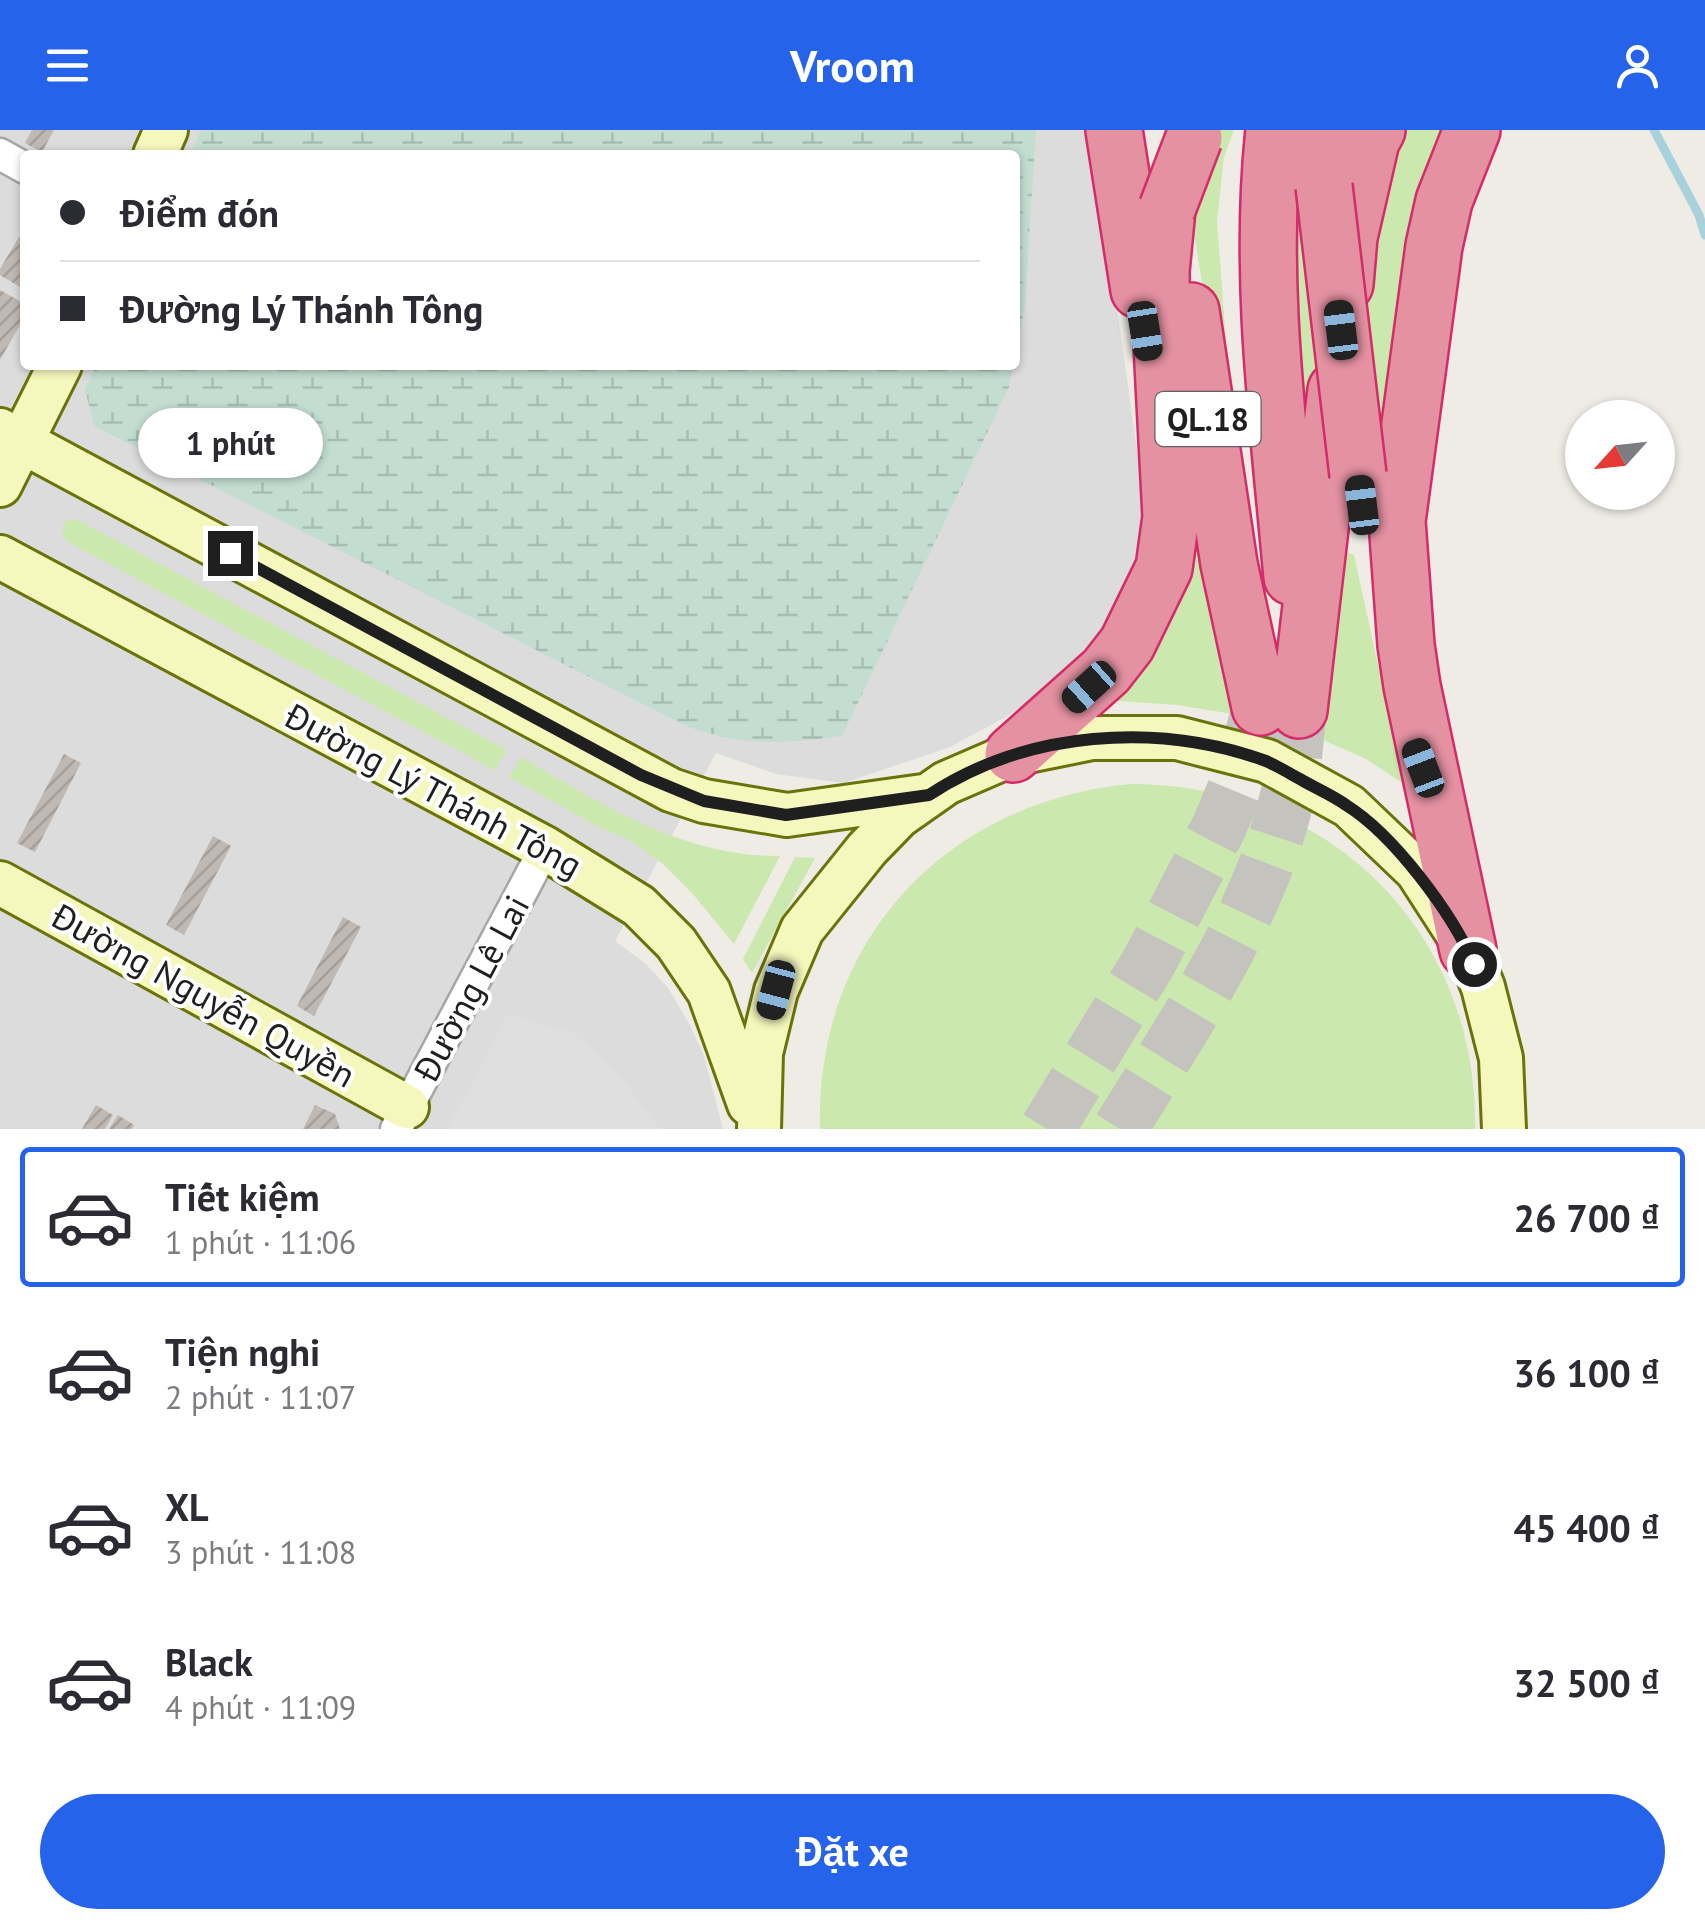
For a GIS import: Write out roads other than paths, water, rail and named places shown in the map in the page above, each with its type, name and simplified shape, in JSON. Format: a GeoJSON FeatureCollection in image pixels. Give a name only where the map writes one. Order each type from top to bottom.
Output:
{"type":"FeatureCollection","features":[{"type":"Feature","properties":{"kind":"highway"},"geometry":{"type":"LineString","coordinates":[[1114,130],[1168,483]]}},
{"type":"Feature","properties":{"kind":"highway"},"geometry":{"type":"LineString","coordinates":[[1248,130],[1240,260],[1268,586],[1267,684],[1280,708]]}},
{"type":"Feature","properties":{"kind":"highway","name":"QL.18"},"geometry":{"type":"LineString","coordinates":[[1274,130],[1267,226],[1272,347],[1296,615],[1280,708]]}},
{"type":"Feature","properties":{"kind":"highway"},"geometry":{"type":"LineString","coordinates":[[1320,130],[1358,475],[1384,652],[1395,694],[1442,815]]}},
{"type":"Feature","properties":{"kind":"highway"},"geometry":{"type":"LineString","coordinates":[[1280,708],[1332,437],[1349,237],[1377,130]]}},
{"type":"Feature","properties":{"kind":"highway"},"geometry":{"type":"LineString","coordinates":[[1468,950],[1408,659],[1397,521],[1434,246],[1444,201],[1472,130]]}},
{"type":"Feature","properties":{"kind":"highway"},"geometry":{"type":"LineString","coordinates":[[1013,754],[1106,671],[1128,644],[1164,568],[1171,517],[1161,271],[1167,209],[1186,133]]}},
{"type":"Feature","properties":{"kind":"highway","name":"QL.18"},"geometry":{"type":"LineString","coordinates":[[1186,133],[1229,564],[1280,708]]}},
{"type":"Feature","properties":{"kind":"main road"},"geometry":{"type":"LineString","coordinates":[[0,485],[11,436],[57,370]]}},
{"type":"Feature","properties":{"kind":"main road"},"geometry":{"type":"LineString","coordinates":[[11,436],[671,790],[704,801],[786,815],[929,795]]}},
{"type":"Feature","properties":{"kind":"main road","name":"Đường Lý Thánh Tông"},"geometry":{"type":"LineString","coordinates":[[0,557],[545,848],[640,906],[684,954],[720,1014],[757,1129]]}},
{"type":"Feature","properties":{"kind":"main road"},"geometry":{"type":"LineString","coordinates":[[757,1129],[762,1042],[776,990],[802,930],[882,832],[946,784],[1013,754],[1092,738],[1176,738],[1267,762],[1349,806],[1417,871],[1468,950],[1487,999],[1501,1058],[1505,1126]]}},
{"type":"Feature","properties":{"kind":"main road","name":"Đường Nguyễn Quyền"},"geometry":{"type":"LineString","coordinates":[[0,883],[402,1118]]}},
{"type":"Feature","properties":{"kind":"street","name":"Đường Lê Lai"},"geometry":{"type":"LineString","coordinates":[[402,1118],[545,848]]}},
{"type":"Feature","properties":{"kind":"waterway"},"geometry":{"type":"LineString","coordinates":[[1654,130],[1699,215],[1705,235]]}},
{"type":"Feature","properties":{"kind":"tunnel"},"geometry":{"type":"LineString","coordinates":[[1047,1129],[1149,962],[1219,827],[1241,774],[1260,707]]}},
{"type":"Feature","properties":{"kind":"tunnel"},"geometry":{"type":"LineString","coordinates":[[1120,1129],[1218,968],[1259,883],[1288,794],[1299,710]]}}]}
